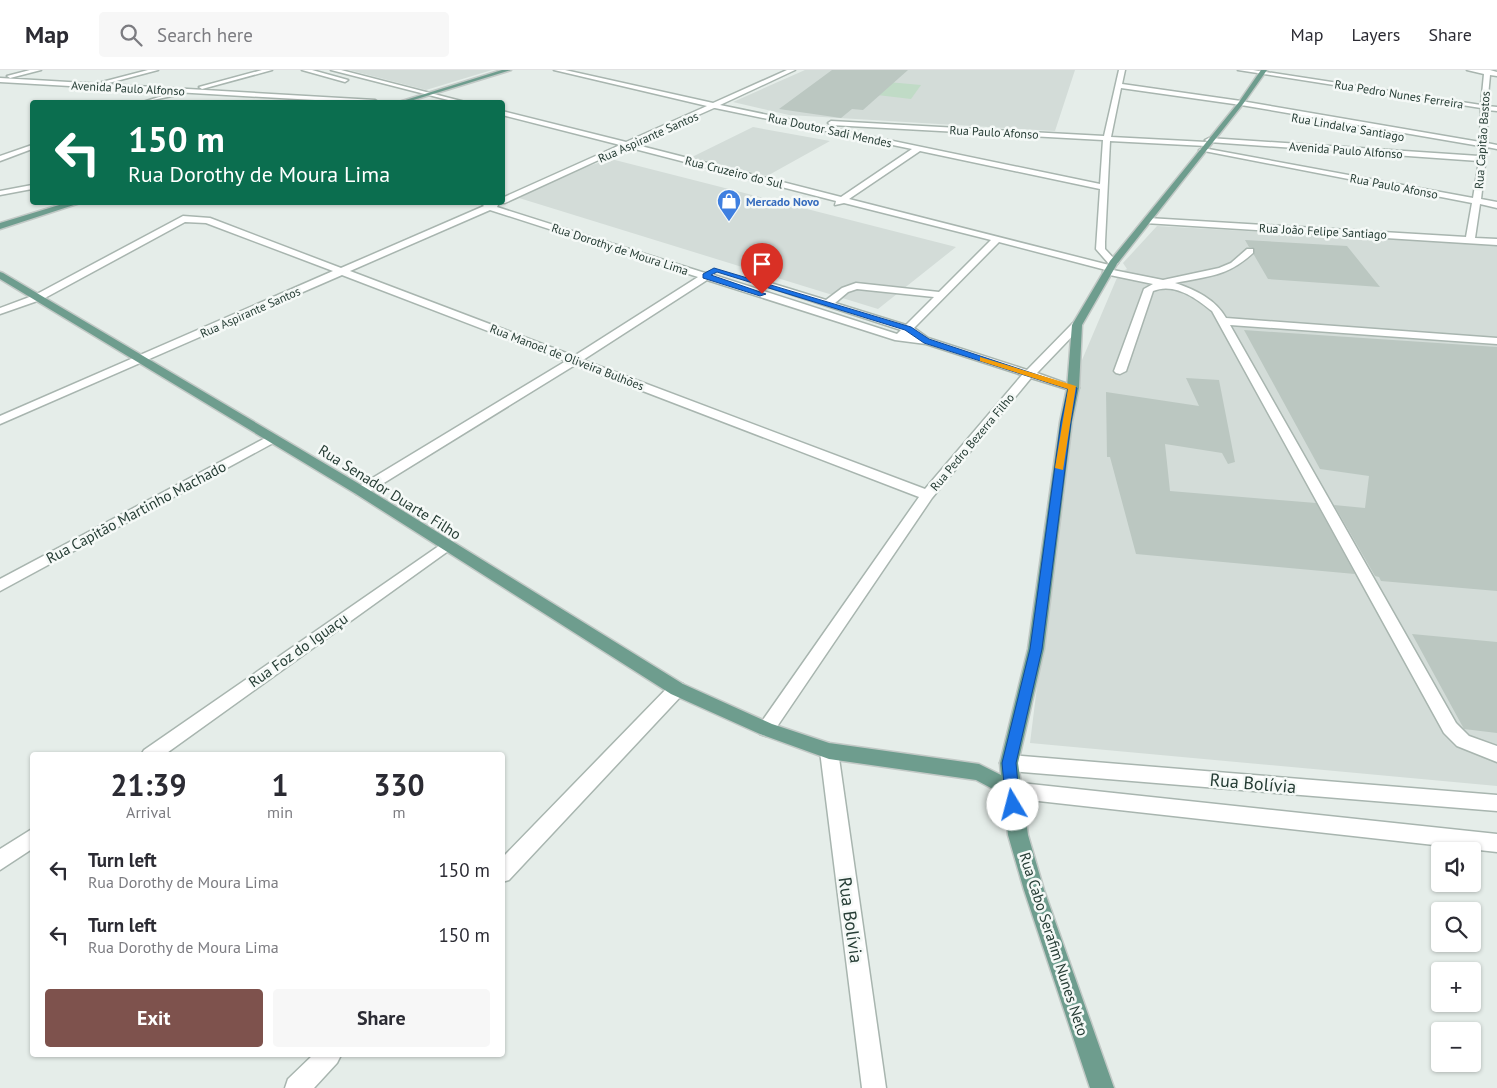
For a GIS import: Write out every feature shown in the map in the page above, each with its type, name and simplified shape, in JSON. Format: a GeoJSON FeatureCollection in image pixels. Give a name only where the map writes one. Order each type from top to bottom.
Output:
{"type":"FeatureCollection","features":[{"type":"Feature","properties":{"kind":"main road"},"geometry":{"type":"LineString","coordinates":[[409,100],[508,70]]}},
{"type":"Feature","properties":{"kind":"main road","name":"Rua Pedro Bezerra Filho"},"geometry":{"type":"LineString","coordinates":[[1076,325],[1109,269],[1263,72]]}},
{"type":"Feature","properties":{"kind":"main road"},"geometry":{"type":"LineString","coordinates":[[0,226],[69,205]]}},
{"type":"Feature","properties":{"kind":"main road","name":"Rua Senador Duarte Filho"},"geometry":{"type":"LineString","coordinates":[[0,275],[271,439],[361,491],[677,689],[766,730],[829,752],[979,772]]}},
{"type":"Feature","properties":{"kind":"main road","name":"Rua Cabo Serafim Nunes Neto"},"geometry":{"type":"LineString","coordinates":[[1076,325],[1073,388],[1066,422],[1036,649],[1009,763],[1010,790],[1018,835],[1034,890],[1102,1088]]}},
{"type":"Feature","properties":{"kind":"main road"},"geometry":{"type":"LineString","coordinates":[[979,772],[1009,763]]}},
{"type":"Feature","properties":{"kind":"main road"},"geometry":{"type":"LineString","coordinates":[[979,772],[1010,790]]}},
{"type":"Feature","properties":{"kind":"street"},"geometry":{"type":"LineString","coordinates":[[0,81],[38,70]]}},
{"type":"Feature","properties":{"kind":"street"},"geometry":{"type":"LineString","coordinates":[[77,89],[154,70]]}},
{"type":"Feature","properties":{"kind":"street"},"geometry":{"type":"LineString","coordinates":[[154,100],[269,70]]}},
{"type":"Feature","properties":{"kind":"street"},"geometry":{"type":"LineString","coordinates":[[305,70],[424,100]]}},
{"type":"Feature","properties":{"kind":"street"},"geometry":{"type":"LineString","coordinates":[[334,70],[454,100]]}},
{"type":"Feature","properties":{"kind":"street","name":"Rua Doutor Sadi Mendes"},"geometry":{"type":"LineString","coordinates":[[557,70],[715,106],[1103,187]]}},
{"type":"Feature","properties":{"kind":"street"},"geometry":{"type":"LineString","coordinates":[[769,70],[789,72]]}},
{"type":"Feature","properties":{"kind":"street"},"geometry":{"type":"LineString","coordinates":[[1109,269],[1101,249],[1103,187],[1107,139],[1122,70]]}},
{"type":"Feature","properties":{"kind":"street","name":"Rua Pedro Nunes Ferreira"},"geometry":{"type":"LineString","coordinates":[[1241,70],[1484,104],[1497,104]]}},
{"type":"Feature","properties":{"kind":"street","name":"Rua Pedro Nunes Ferreira"},"geometry":{"type":"LineString","coordinates":[[1270,70],[1341,83]]}},
{"type":"Feature","properties":{"kind":"street"},"geometry":{"type":"LineString","coordinates":[[1470,70],[1487,71],[1497,74]]}},
{"type":"Feature","properties":{"kind":"street","name":"Rua Capitão Bastos"},"geometry":{"type":"LineString","coordinates":[[1470,240],[1483,159],[1487,71]]}},
{"type":"Feature","properties":{"kind":"street","name":"Rua Aspirante Santos"},"geometry":{"type":"LineString","coordinates":[[505,199],[629,146],[789,72]]}},
{"type":"Feature","properties":{"kind":"street","name":"Avenida Paulo Alfonso"},"geometry":{"type":"LineString","coordinates":[[0,81],[342,100]]}},
{"type":"Feature","properties":{"kind":"street","name":"Avenida Paulo Alfonso"},"geometry":{"type":"LineString","coordinates":[[0,81],[77,89],[283,100]]}},
{"type":"Feature","properties":{"kind":"street","name":"Rua Lindalva Santiago"},"geometry":{"type":"LineString","coordinates":[[1120,86],[1497,152]]}},
{"type":"Feature","properties":{"kind":"street","name":"Rua Pedro Nunes Ferreira"},"geometry":{"type":"LineString","coordinates":[[1484,104],[1497,109]]}},
{"type":"Feature","properties":{"kind":"street","name":"Rua Cruzeiro do Sul"},"geometry":{"type":"LineString","coordinates":[[505,114],[843,199],[993,243]]}},
{"type":"Feature","properties":{"kind":"street","name":"Rua Paulo Afonso"},"geometry":{"type":"LineString","coordinates":[[781,120],[1206,145],[1497,205]]}},
{"type":"Feature","properties":{"kind":"street","name":"Rua Cruzeiro do Sul"},"geometry":{"type":"LineString","coordinates":[[505,122],[832,206],[1163,282]]}},
{"type":"Feature","properties":{"kind":"street"},"geometry":{"type":"LineString","coordinates":[[574,139],[585,134]]}},
{"type":"Feature","properties":{"kind":"street","name":"Avenida Paulo Alfonso"},"geometry":{"type":"LineString","coordinates":[[1206,145],[1483,159]]}},
{"type":"Feature","properties":{"kind":"street"},"geometry":{"type":"LineString","coordinates":[[0,159],[30,147]]}},
{"type":"Feature","properties":{"kind":"street","name":"Rua Lindalva Santiago"},"geometry":{"type":"LineString","coordinates":[[1482,148],[1497,147]]}},
{"type":"Feature","properties":{"kind":"street"},"geometry":{"type":"LineString","coordinates":[[832,206],[918,149]]}},
{"type":"Feature","properties":{"kind":"street"},"geometry":{"type":"LineString","coordinates":[[0,193],[30,187]]}},
{"type":"Feature","properties":{"kind":"street","name":"Rua Aspirante Santos"},"geometry":{"type":"LineString","coordinates":[[0,420],[491,205]]}},
{"type":"Feature","properties":{"kind":"street","name":"Rua Dorothy de Moura Lima"},"geometry":{"type":"LineString","coordinates":[[501,205],[705,276],[899,338],[926,341],[1073,388]]}},
{"type":"Feature","properties":{"kind":"street","name":"Rua Dorothy de Moura Lima"},"geometry":{"type":"LineString","coordinates":[[502,205],[908,328],[926,341]]}},
{"type":"Feature","properties":{"kind":"street","name":"Rua Manoel de Oliveira Bulhões"},"geometry":{"type":"LineString","coordinates":[[0,311],[39,297],[183,219],[207,220],[927,495]]}},
{"type":"Feature","properties":{"kind":"street","name":"Rua João Felipe Santiago"},"geometry":{"type":"LineString","coordinates":[[1148,221],[1497,242]]}},
{"type":"Feature","properties":{"kind":"street"},"geometry":{"type":"LineString","coordinates":[[899,338],[993,243]]}},
{"type":"Feature","properties":{"kind":"street"},"geometry":{"type":"LineString","coordinates":[[1120,371],[1149,289],[1163,282],[1198,276],[1232,266],[1250,252]]}},
{"type":"Feature","properties":{"kind":"street"},"geometry":{"type":"LineString","coordinates":[[361,491],[575,360],[716,269]]}},
{"type":"Feature","properties":{"kind":"street"},"geometry":{"type":"LineString","coordinates":[[1163,282],[1203,297],[1216,309],[1450,728],[1462,741],[1497,754]]}},
{"type":"Feature","properties":{"kind":"street"},"geometry":{"type":"LineString","coordinates":[[827,304],[845,290],[856,286],[941,295]]}},
{"type":"Feature","properties":{"kind":"street"},"geometry":{"type":"LineString","coordinates":[[1223,321],[1497,340]]}},
{"type":"Feature","properties":{"kind":"street","name":"Rua Pedro Bezerra Filho"},"geometry":{"type":"LineString","coordinates":[[766,730],[927,495],[1029,374],[1076,325]]}},
{"type":"Feature","properties":{"kind":"street","name":"Rua Capitão Martinho Machado"},"geometry":{"type":"LineString","coordinates":[[0,586],[271,439]]}},
{"type":"Feature","properties":{"kind":"street","name":"Rua Foz do Iguaçu"},"geometry":{"type":"LineString","coordinates":[[154,752],[446,546]]}},
{"type":"Feature","properties":{"kind":"street"},"geometry":{"type":"LineString","coordinates":[[505,870],[677,689]]}},
{"type":"Feature","properties":{"kind":"street","name":"Rua Bolívia"},"geometry":{"type":"LineString","coordinates":[[829,752],[874,1088]]}},
{"type":"Feature","properties":{"kind":"street","name":"Rua Bolívia"},"geometry":{"type":"LineString","coordinates":[[1009,763],[1497,803]]}},
{"type":"Feature","properties":{"kind":"street","name":"Rua Bolívia"},"geometry":{"type":"LineString","coordinates":[[1010,790],[1497,843]]}},
{"type":"Feature","properties":{"kind":"street"},"geometry":{"type":"LineString","coordinates":[[0,860],[30,839]]}},
{"type":"Feature","properties":{"kind":"street"},"geometry":{"type":"LineString","coordinates":[[298,1088],[327,1057]]}},
{"type":"Feature","properties":{"kind":"shaded area"},"geometry":{"type":"Polygon","coordinates":[[[349,70],[492,70],[426,90],[349,70]]]}},
{"type":"Feature","properties":{"kind":"shaded area"},"geometry":{"type":"Polygon","coordinates":[[[805,70],[1075,70],[1055,131],[789,115],[733,102],[805,70]]]}},
{"type":"Feature","properties":{"kind":"shaded area"},"geometry":{"type":"Polygon","coordinates":[[[753,127],[830,141],[767,176],[692,157],[753,127]]]}},
{"type":"Feature","properties":{"kind":"shaded area","name":"Mercado Novo"},"geometry":{"type":"Polygon","coordinates":[[[611,159],[956,247],[878,309],[519,198],[579,169],[611,159]]]}},
{"type":"Feature","properties":{"kind":"shaded area"},"geometry":{"type":"Polygon","coordinates":[[[1157,226],[1497,245],[1497,786],[1030,743],[1054,550],[1082,360],[1119,273],[1127,269],[1123,263],[1157,226]]]}},
{"type":"Feature","properties":{"kind":"green space"},"geometry":{"type":"Polygon","coordinates":[[[888,82],[921,85],[911,99],[877,95],[888,82]]]}},
{"type":"Feature","properties":{"kind":"building"},"geometry":{"type":"Polygon","coordinates":[[[832,70],[908,70],[863,110],[852,109],[841,118],[779,109],[832,70]]]}},
{"type":"Feature","properties":{"kind":"building"},"geometry":{"type":"Polygon","coordinates":[[[1245,240],[1347,246],[1380,287],[1268,279],[1254,255],[1254,248],[1249,247],[1245,240]]]}},
{"type":"Feature","properties":{"kind":"building"},"geometry":{"type":"Polygon","coordinates":[[[1244,330],[1497,347],[1497,591],[1381,581],[1379,577],[1375,576],[1334,505],[1365,508],[1369,476],[1320,469],[1244,330]]]}},
{"type":"Feature","properties":{"kind":"building"},"geometry":{"type":"Polygon","coordinates":[[[1186,378],[1219,380],[1235,462],[1228,464],[1222,453],[1165,444],[1170,491],[1316,503],[1355,574],[1136,554],[1110,457],[1107,457],[1106,392],[1199,406],[1186,378]]]}},
{"type":"Feature","properties":{"kind":"building"},"geometry":{"type":"Polygon","coordinates":[[[1412,634],[1497,642],[1497,733],[1464,729],[1412,634]]]}},
{"type":"Feature","properties":{"kind":"slow traffic"},"geometry":{"type":"LineString","coordinates":[[983,359],[1073,388],[1060,468]]}},
{"type":"Feature","properties":{"kind":"place","name":"Mercado Novo"},"geometry":{"type":"Point","coordinates":[729,222]}},
{"type":"Feature","properties":{"kind":"route"},"geometry":{"type":"LineString","coordinates":[[762,294],[705,276],[716,269],[908,328],[926,341],[1073,388],[1066,422],[1036,649],[1015,730],[1009,763],[1010,790],[1013,805]]}}]}
